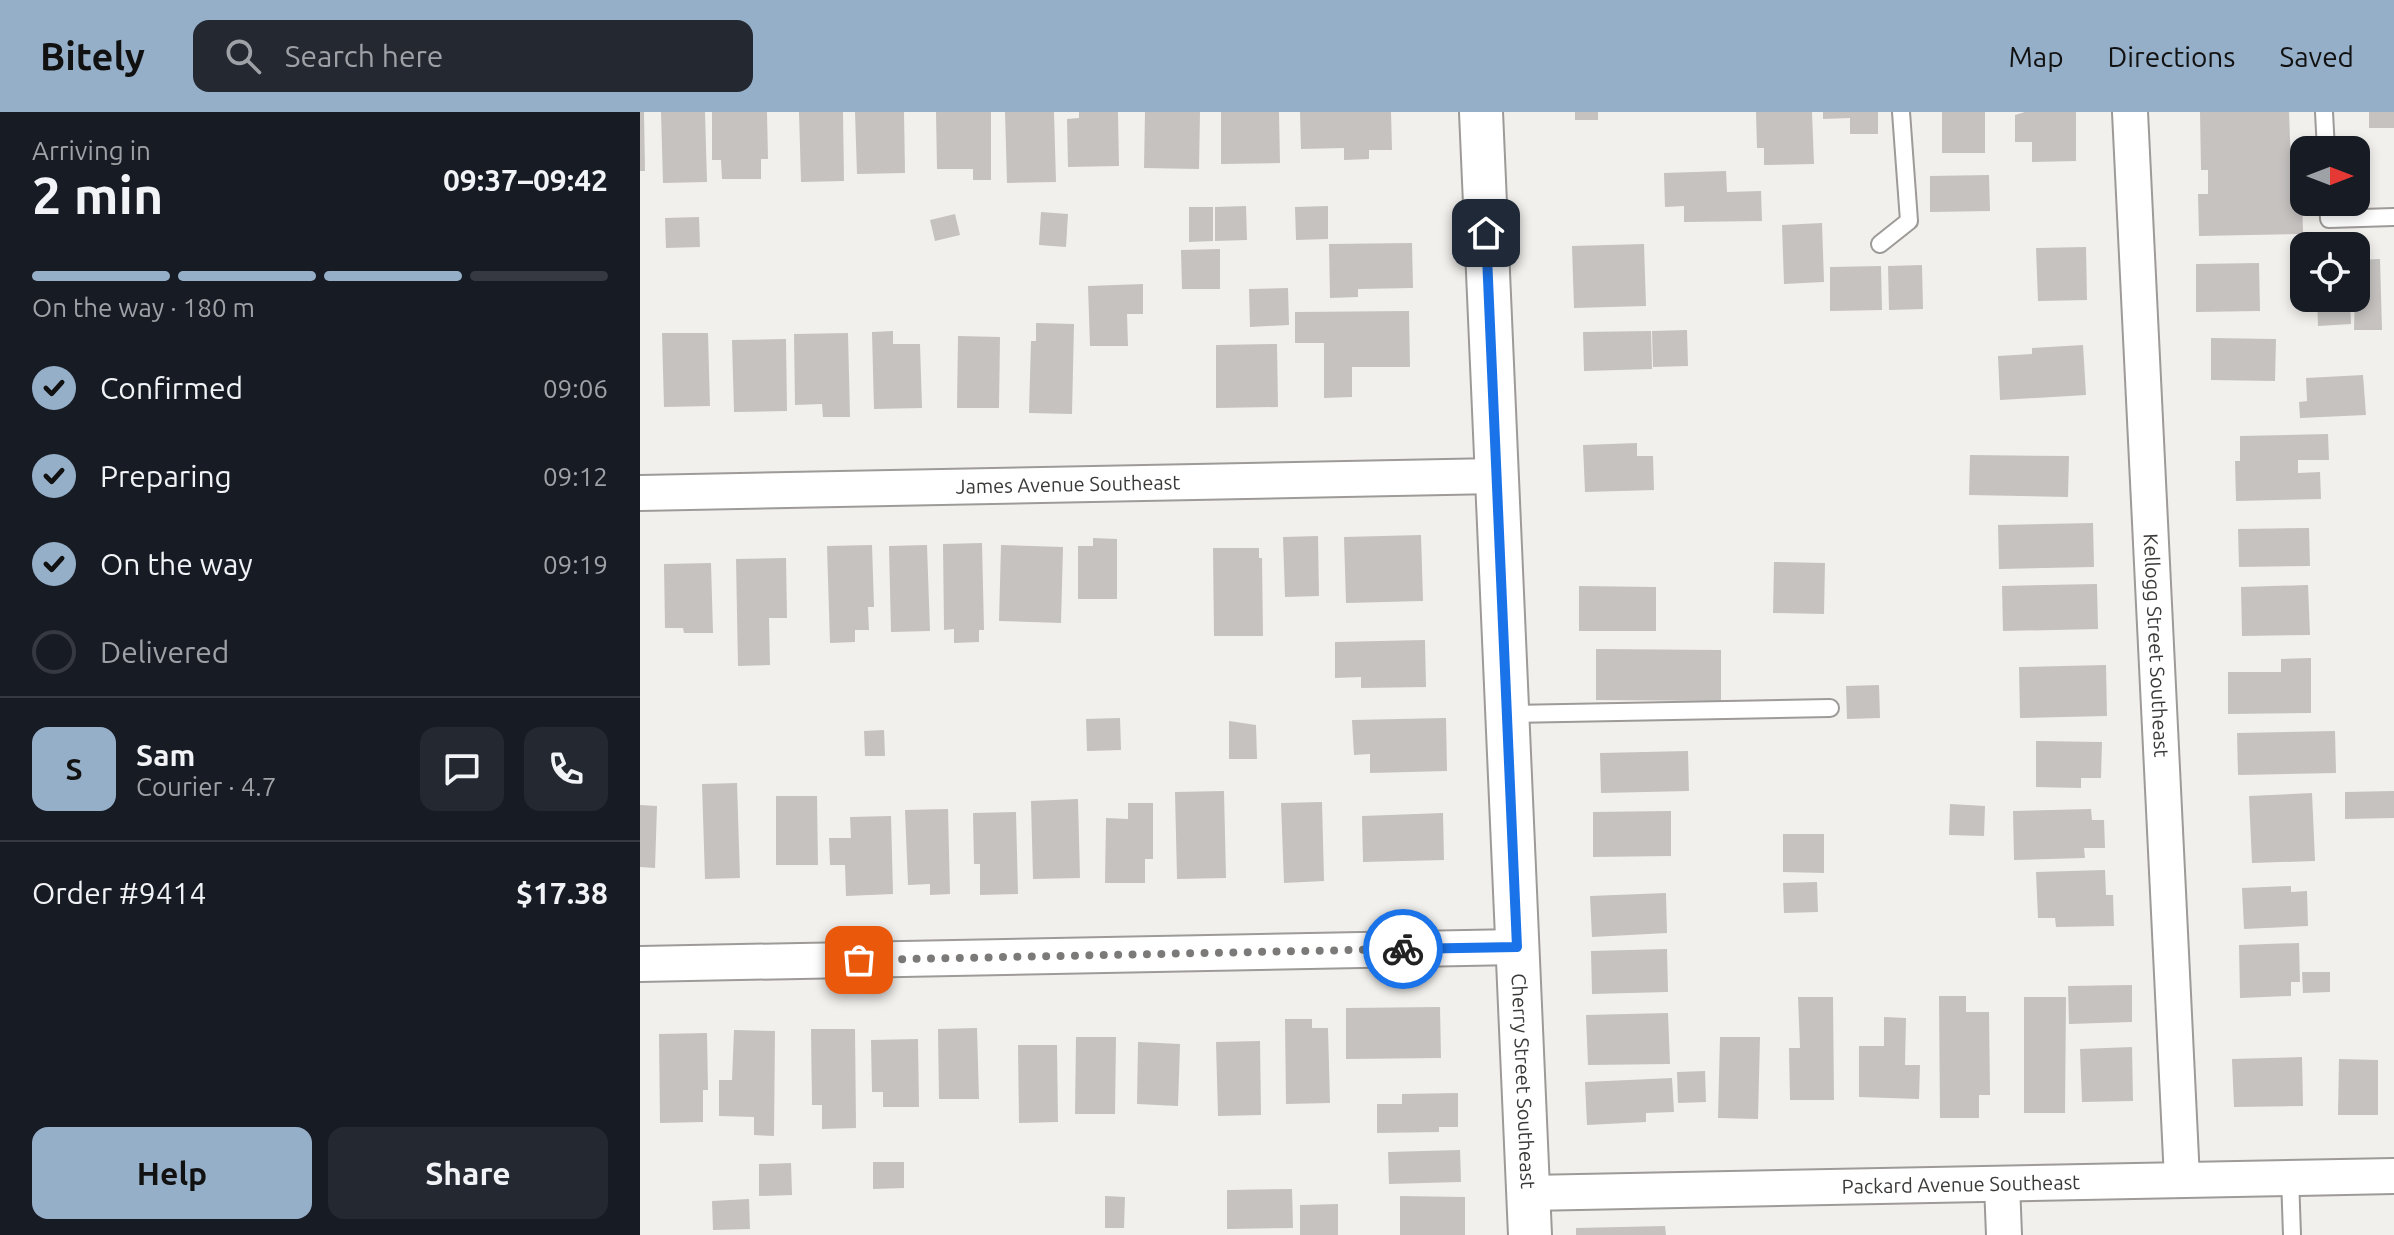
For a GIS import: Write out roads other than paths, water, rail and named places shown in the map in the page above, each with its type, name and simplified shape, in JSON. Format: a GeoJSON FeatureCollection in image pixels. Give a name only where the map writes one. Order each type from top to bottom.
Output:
{"type":"FeatureCollection","features":[{"type":"Feature","properties":{"kind":"street","name":"Cherry Street Southeast"},"geometry":{"type":"LineString","coordinates":[[1481,112],[1530,1235]]}},
{"type":"Feature","properties":{"kind":"street","name":"Kellogg Street Southeast"},"geometry":{"type":"LineString","coordinates":[[2130,112],[2182,1179]]}},
{"type":"Feature","properties":{"kind":"street","name":"James Avenue Southeast"},"geometry":{"type":"LineString","coordinates":[[640,493],[1496,476]]}},
{"type":"Feature","properties":{"kind":"street"},"geometry":{"type":"LineString","coordinates":[[640,964],[1517,947]]}},
{"type":"Feature","properties":{"kind":"street","name":"Packard Avenue Southeast"},"geometry":{"type":"LineString","coordinates":[[1529,1193],[2394,1176]]}},
{"type":"Feature","properties":{"kind":"street"},"geometry":{"type":"LineString","coordinates":[[2002,1184],[2004,1235]]}},
{"type":"Feature","properties":{"kind":"lane"},"geometry":{"type":"LineString","coordinates":[[1880,244],[1909,221],[1901,112]]}},
{"type":"Feature","properties":{"kind":"lane"},"geometry":{"type":"LineString","coordinates":[[2324,112],[2325,136]]}},
{"type":"Feature","properties":{"kind":"lane"},"geometry":{"type":"LineString","coordinates":[[2329,216],[2329,219],[2394,217]]}},
{"type":"Feature","properties":{"kind":"lane"},"geometry":{"type":"LineString","coordinates":[[1507,714],[1830,708]]}},
{"type":"Feature","properties":{"kind":"lane"},"geometry":{"type":"LineString","coordinates":[[2290,1177],[2292,1235]]}}]}
